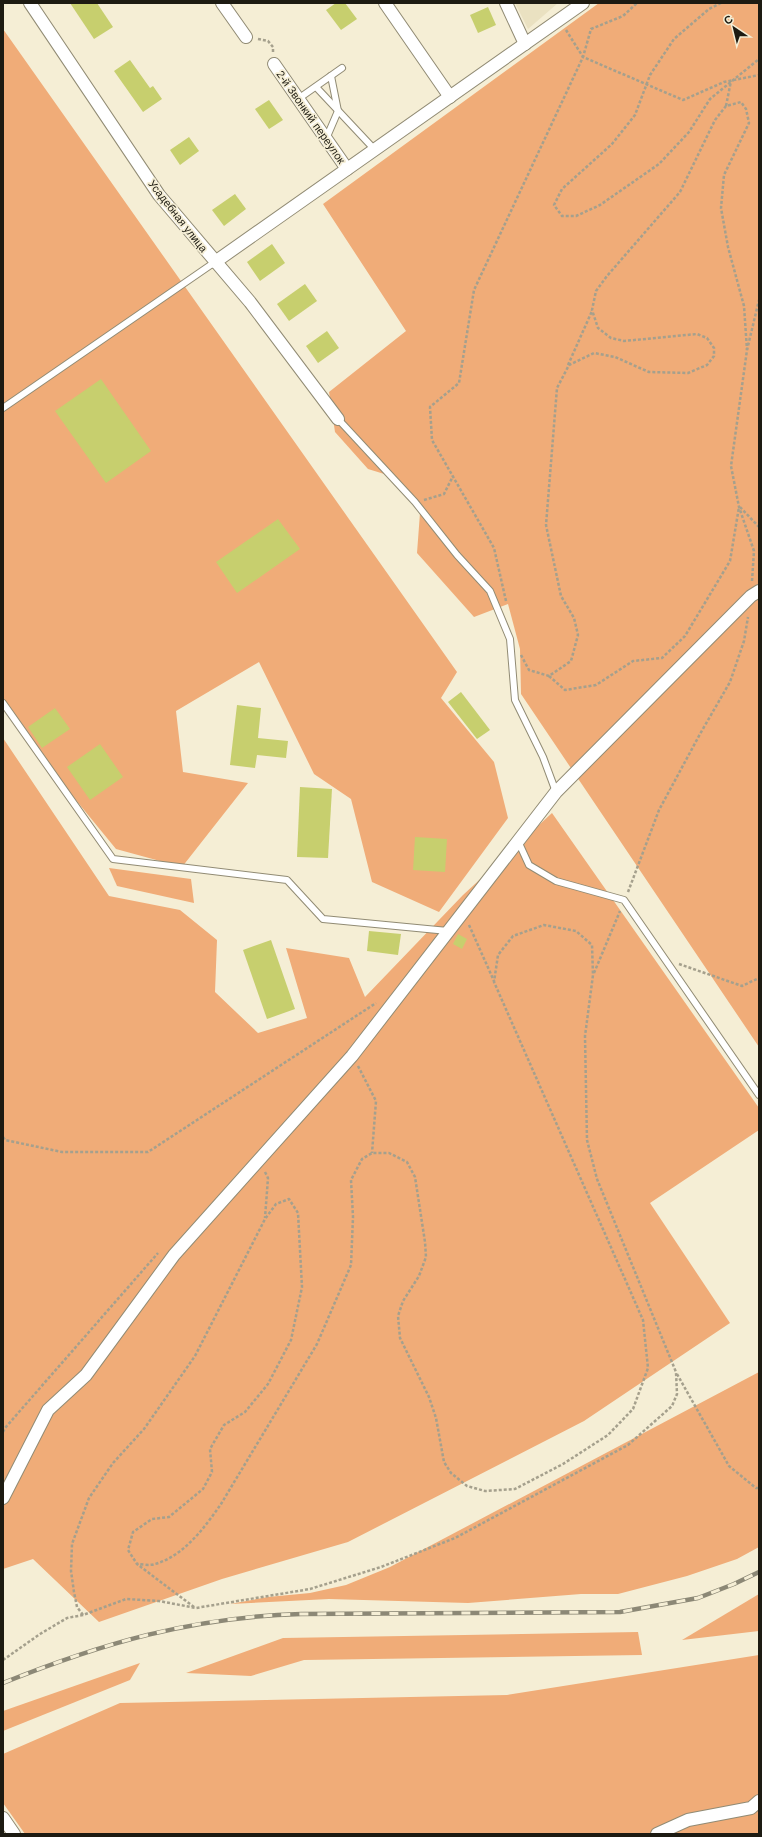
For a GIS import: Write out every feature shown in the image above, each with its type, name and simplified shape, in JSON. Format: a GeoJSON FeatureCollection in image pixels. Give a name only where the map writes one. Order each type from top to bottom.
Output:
{"type":"FeatureCollection","features":[{"type":"Feature","properties":{"kind":"street","name":"Усадебная улица"},"geometry":{"type":"LineString","coordinates":[[30,3],[159,195],[250,302],[338,419]]}},
{"type":"Feature","properties":{"kind":"street"},"geometry":{"type":"LineString","coordinates":[[222,3],[246,37]]}},
{"type":"Feature","properties":{"kind":"street"},"geometry":{"type":"LineString","coordinates":[[385,3],[450,97]]}},
{"type":"Feature","properties":{"kind":"street"},"geometry":{"type":"LineString","coordinates":[[506,3],[526,44]]}},
{"type":"Feature","properties":{"kind":"street"},"geometry":{"type":"LineString","coordinates":[[215,262],[583,3]]}},
{"type":"Feature","properties":{"kind":"street","name":"2-й Звонкий переулок"},"geometry":{"type":"LineString","coordinates":[[274,64],[347,169]]}},
{"type":"Feature","properties":{"kind":"street"},"geometry":{"type":"LineString","coordinates":[[3,1498],[48,1410],[86,1375],[174,1255],[352,1056],[556,792],[755,593]]}},
{"type":"Feature","properties":{"kind":"street"},"geometry":{"type":"LineString","coordinates":[[657,1834],[688,1820],[751,1808],[759,1801]]}},
{"type":"Feature","properties":{"kind":"street"},"geometry":{"type":"LineString","coordinates":[[3,1818],[14,1834]]}},
{"type":"Feature","properties":{"kind":"lane"},"geometry":{"type":"LineString","coordinates":[[298,99],[342,68]]}},
{"type":"Feature","properties":{"kind":"lane"},"geometry":{"type":"LineString","coordinates":[[326,139],[338,111],[330,76]]}},
{"type":"Feature","properties":{"kind":"lane"},"geometry":{"type":"LineString","coordinates":[[316,87],[375,150]]}},
{"type":"Feature","properties":{"kind":"lane"},"geometry":{"type":"LineString","coordinates":[[3,408],[215,262]]}},
{"type":"Feature","properties":{"kind":"lane"},"geometry":{"type":"LineString","coordinates":[[338,419],[415,502],[457,554],[490,591],[510,639],[515,700],[543,757],[556,792]]}},
{"type":"Feature","properties":{"kind":"lane"},"geometry":{"type":"LineString","coordinates":[[3,703],[113,859],[287,880],[323,919],[448,931]]}},
{"type":"Feature","properties":{"kind":"lane"},"geometry":{"type":"LineString","coordinates":[[518,841],[529,865],[556,881],[624,900],[759,1095]]}},
{"type":"Feature","properties":{"kind":"path"},"geometry":{"type":"LineString","coordinates":[[507,607],[494,548],[432,440],[430,407],[459,383],[474,290],[583,57],[591,29],[623,16],[637,3]]}},
{"type":"Feature","properties":{"kind":"path"},"geometry":{"type":"LineString","coordinates":[[721,3],[709,9],[674,39],[650,75],[635,115],[612,144],[562,189],[554,205],[562,216],[576,216],[600,205],[659,164],[689,132],[710,99],[759,59]]}},
{"type":"Feature","properties":{"kind":"path"},"geometry":{"type":"LineString","coordinates":[[560,20],[583,57],[683,100],[731,81],[759,75]]}},
{"type":"Feature","properties":{"kind":"path"},"geometry":{"type":"LineString","coordinates":[[246,37],[268,41],[273,47],[274,64]]}},
{"type":"Feature","properties":{"kind":"path"},"geometry":{"type":"LineString","coordinates":[[564,375],[592,310],[596,291],[607,276],[680,192],[715,120],[726,106],[731,81]]}},
{"type":"Feature","properties":{"kind":"path"},"geometry":{"type":"LineString","coordinates":[[726,106],[741,102],[746,109],[749,123],[724,175],[721,208],[728,247],[744,306],[747,350]]}},
{"type":"Feature","properties":{"kind":"path"},"geometry":{"type":"LineString","coordinates":[[593,975],[659,810],[730,682],[744,641],[755,593],[754,551],[740,507],[731,466],[747,350],[759,300]]}},
{"type":"Feature","properties":{"kind":"path"},"geometry":{"type":"LineString","coordinates":[[550,676],[571,661],[578,634],[574,618],[561,596],[546,525],[557,388],[569,365],[594,353],[615,357],[649,372],[688,373],[707,365],[714,356],[714,348],[707,338],[697,334],[624,341],[611,338],[598,328],[592,310]]}},
{"type":"Feature","properties":{"kind":"path"},"geometry":{"type":"LineString","coordinates":[[415,502],[444,494],[453,475]]}},
{"type":"Feature","properties":{"kind":"path"},"geometry":{"type":"LineString","coordinates":[[740,507],[759,527]]}},
{"type":"Feature","properties":{"kind":"path"},"geometry":{"type":"LineString","coordinates":[[519,651],[529,670],[550,676],[565,690],[596,685],[633,661],[662,658],[685,636],[730,561],[740,507]]}},
{"type":"Feature","properties":{"kind":"path"},"geometry":{"type":"LineString","coordinates":[[137,1564],[154,1565],[175,1555],[203,1529],[221,1504],[317,1344],[351,1265],[353,1217],[351,1180],[362,1159],[372,1154],[389,1153],[406,1162],[415,1177],[426,1257],[419,1276],[403,1301],[398,1316],[400,1338],[429,1397],[436,1418],[444,1462],[451,1473],[467,1486],[485,1491],[516,1489],[563,1464],[608,1435],[633,1409],[648,1368],[643,1320],[463,912]]}},
{"type":"Feature","properties":{"kind":"path"},"geometry":{"type":"LineString","coordinates":[[494,982],[498,955],[513,936],[544,925],[576,931],[592,945],[593,975],[585,1036],[588,1140],[597,1179],[676,1372],[729,1466],[756,1488],[759,1488]]}},
{"type":"Feature","properties":{"kind":"path"},"geometry":{"type":"LineString","coordinates":[[665,958],[742,986],[759,978]]}},
{"type":"Feature","properties":{"kind":"path"},"geometry":{"type":"LineString","coordinates":[[4,1139],[62,1152],[148,1152],[378,1002]]}},
{"type":"Feature","properties":{"kind":"path"},"geometry":{"type":"LineString","coordinates":[[352,1056],[376,1101],[372,1154]]}},
{"type":"Feature","properties":{"kind":"path"},"geometry":{"type":"LineString","coordinates":[[258,1162],[268,1178],[265,1218]]}},
{"type":"Feature","properties":{"kind":"path"},"geometry":{"type":"LineString","coordinates":[[83,1615],[77,1607],[74,1592],[71,1571],[72,1544],[89,1498],[113,1463],[144,1429],[195,1356],[265,1218],[276,1204],[289,1199],[298,1213],[302,1287],[292,1340],[268,1384],[245,1412],[224,1425],[210,1449],[212,1472],[203,1489],[169,1517],[152,1519],[133,1532],[128,1550],[137,1564],[196,1608]]}},
{"type":"Feature","properties":{"kind":"path"},"geometry":{"type":"LineString","coordinates":[[3,1660],[40,1634],[67,1618],[83,1615],[126,1599],[159,1601],[196,1608],[310,1589],[381,1567],[455,1538],[628,1445],[672,1406],[677,1394],[676,1372]]}},
{"type":"Feature","properties":{"kind":"shaded area"},"geometry":{"type":"Polygon","coordinates":[[[515,3],[558,3],[528,29],[515,3]]]}},
{"type":"Feature","properties":{"kind":"shaded area"},"geometry":{"type":"Polygon","coordinates":[[[599,3],[759,3],[759,1047],[521,694],[520,649],[508,604],[474,617],[417,553],[420,513],[394,477],[368,469],[335,432],[329,392],[406,331],[323,204],[599,3]]]}},
{"type":"Feature","properties":{"kind":"shaded area"},"geometry":{"type":"Polygon","coordinates":[[[3,29],[457,672],[441,698],[494,762],[508,818],[439,912],[372,882],[351,799],[314,774],[259,662],[176,711],[183,772],[248,783],[182,867],[116,849],[57,777],[3,699],[3,29]]]}},
{"type":"Feature","properties":{"kind":"shaded area"},"geometry":{"type":"Polygon","coordinates":[[[3,738],[109,896],[180,910],[217,940],[215,992],[258,1033],[307,1018],[286,948],[349,958],[365,997],[463,895],[552,813],[759,1108],[759,1130],[650,1203],[730,1323],[584,1421],[348,1542],[222,1579],[99,1622],[33,1559],[3,1569],[3,738]]]}},
{"type":"Feature","properties":{"kind":"shaded area"},"geometry":{"type":"Polygon","coordinates":[[[109,868],[191,879],[194,903],[117,886],[109,868]]]}},
{"type":"Feature","properties":{"kind":"shaded area"},"geometry":{"type":"Polygon","coordinates":[[[759,1372],[759,1547],[737,1559],[687,1576],[618,1594],[581,1594],[468,1603],[329,1599],[230,1604],[268,1597],[310,1593],[346,1585],[390,1567],[759,1372]]]}},
{"type":"Feature","properties":{"kind":"shaded area"},"geometry":{"type":"Polygon","coordinates":[[[759,1594],[759,1631],[682,1640],[759,1594]]]}},
{"type":"Feature","properties":{"kind":"shaded area"},"geometry":{"type":"Polygon","coordinates":[[[638,1632],[642,1655],[304,1660],[251,1676],[186,1673],[283,1638],[638,1632]]]}},
{"type":"Feature","properties":{"kind":"shaded area"},"geometry":{"type":"Polygon","coordinates":[[[759,1655],[759,1834],[25,1834],[3,1803],[3,1754],[120,1703],[507,1695],[759,1655]]]}},
{"type":"Feature","properties":{"kind":"shaded area"},"geometry":{"type":"Polygon","coordinates":[[[140,1663],[130,1680],[3,1731],[3,1711],[140,1663]]]}},
{"type":"Feature","properties":{"kind":"building"},"geometry":{"type":"Polygon","coordinates":[[[70,3],[97,3],[113,27],[94,39],[70,3]]]}},
{"type":"Feature","properties":{"kind":"building"},"geometry":{"type":"Polygon","coordinates":[[[336,3],[345,3],[357,19],[341,30],[326,10],[336,3]]]}},
{"type":"Feature","properties":{"kind":"building"},"geometry":{"type":"Polygon","coordinates":[[[488,7],[496,25],[478,33],[470,15],[488,7]]]}},
{"type":"Feature","properties":{"kind":"building"},"geometry":{"type":"Polygon","coordinates":[[[130,60],[150,88],[153,86],[162,99],[143,112],[114,71],[130,60]]]}},
{"type":"Feature","properties":{"kind":"building"},"geometry":{"type":"Polygon","coordinates":[[[269,100],[283,120],[269,129],[255,109],[269,100]]]}},
{"type":"Feature","properties":{"kind":"building"},"geometry":{"type":"Polygon","coordinates":[[[189,137],[199,151],[180,165],[170,150],[189,137]]]}},
{"type":"Feature","properties":{"kind":"building"},"geometry":{"type":"Polygon","coordinates":[[[235,194],[246,209],[224,226],[212,210],[235,194]]]}},
{"type":"Feature","properties":{"kind":"building"},"geometry":{"type":"Polygon","coordinates":[[[272,244],[285,263],[260,281],[247,262],[272,244]]]}},
{"type":"Feature","properties":{"kind":"building"},"geometry":{"type":"Polygon","coordinates":[[[305,284],[317,301],[289,321],[277,304],[305,284]]]}},
{"type":"Feature","properties":{"kind":"building"},"geometry":{"type":"Polygon","coordinates":[[[327,331],[339,348],[318,363],[306,346],[327,331]]]}},
{"type":"Feature","properties":{"kind":"building"},"geometry":{"type":"Polygon","coordinates":[[[101,379],[151,451],[106,483],[55,411],[101,379]]]}},
{"type":"Feature","properties":{"kind":"building"},"geometry":{"type":"Polygon","coordinates":[[[278,519],[300,549],[237,593],[216,562],[278,519]]]}},
{"type":"Feature","properties":{"kind":"building"},"geometry":{"type":"Polygon","coordinates":[[[461,692],[490,730],[477,739],[448,702],[461,692]]]}},
{"type":"Feature","properties":{"kind":"building"},"geometry":{"type":"Polygon","coordinates":[[[237,705],[261,708],[258,738],[288,741],[286,758],[257,755],[255,768],[230,765],[237,705]]]}},
{"type":"Feature","properties":{"kind":"building"},"geometry":{"type":"Polygon","coordinates":[[[55,708],[70,729],[42,748],[28,727],[55,708]]]}},
{"type":"Feature","properties":{"kind":"building"},"geometry":{"type":"Polygon","coordinates":[[[100,744],[123,777],[90,800],[67,767],[100,744]]]}},
{"type":"Feature","properties":{"kind":"building"},"geometry":{"type":"Polygon","coordinates":[[[300,787],[332,789],[328,858],[297,857],[300,787]]]}},
{"type":"Feature","properties":{"kind":"building"},"geometry":{"type":"Polygon","coordinates":[[[415,837],[447,839],[445,872],[413,870],[415,837]]]}},
{"type":"Feature","properties":{"kind":"building"},"geometry":{"type":"Polygon","coordinates":[[[369,931],[401,934],[398,955],[367,951],[369,931]]]}},
{"type":"Feature","properties":{"kind":"building"},"geometry":{"type":"Polygon","coordinates":[[[458,934],[467,939],[462,949],[453,944],[458,934]]]}},
{"type":"Feature","properties":{"kind":"building"},"geometry":{"type":"Polygon","coordinates":[[[271,940],[295,1009],[267,1019],[243,950],[271,940]]]}},
{"type":"Feature","properties":{"kind":"railway"},"geometry":{"type":"LineString","coordinates":[[3,1683],[112,1644],[223,1620],[301,1614],[620,1612],[698,1598],[734,1584],[759,1572]]}}]}
